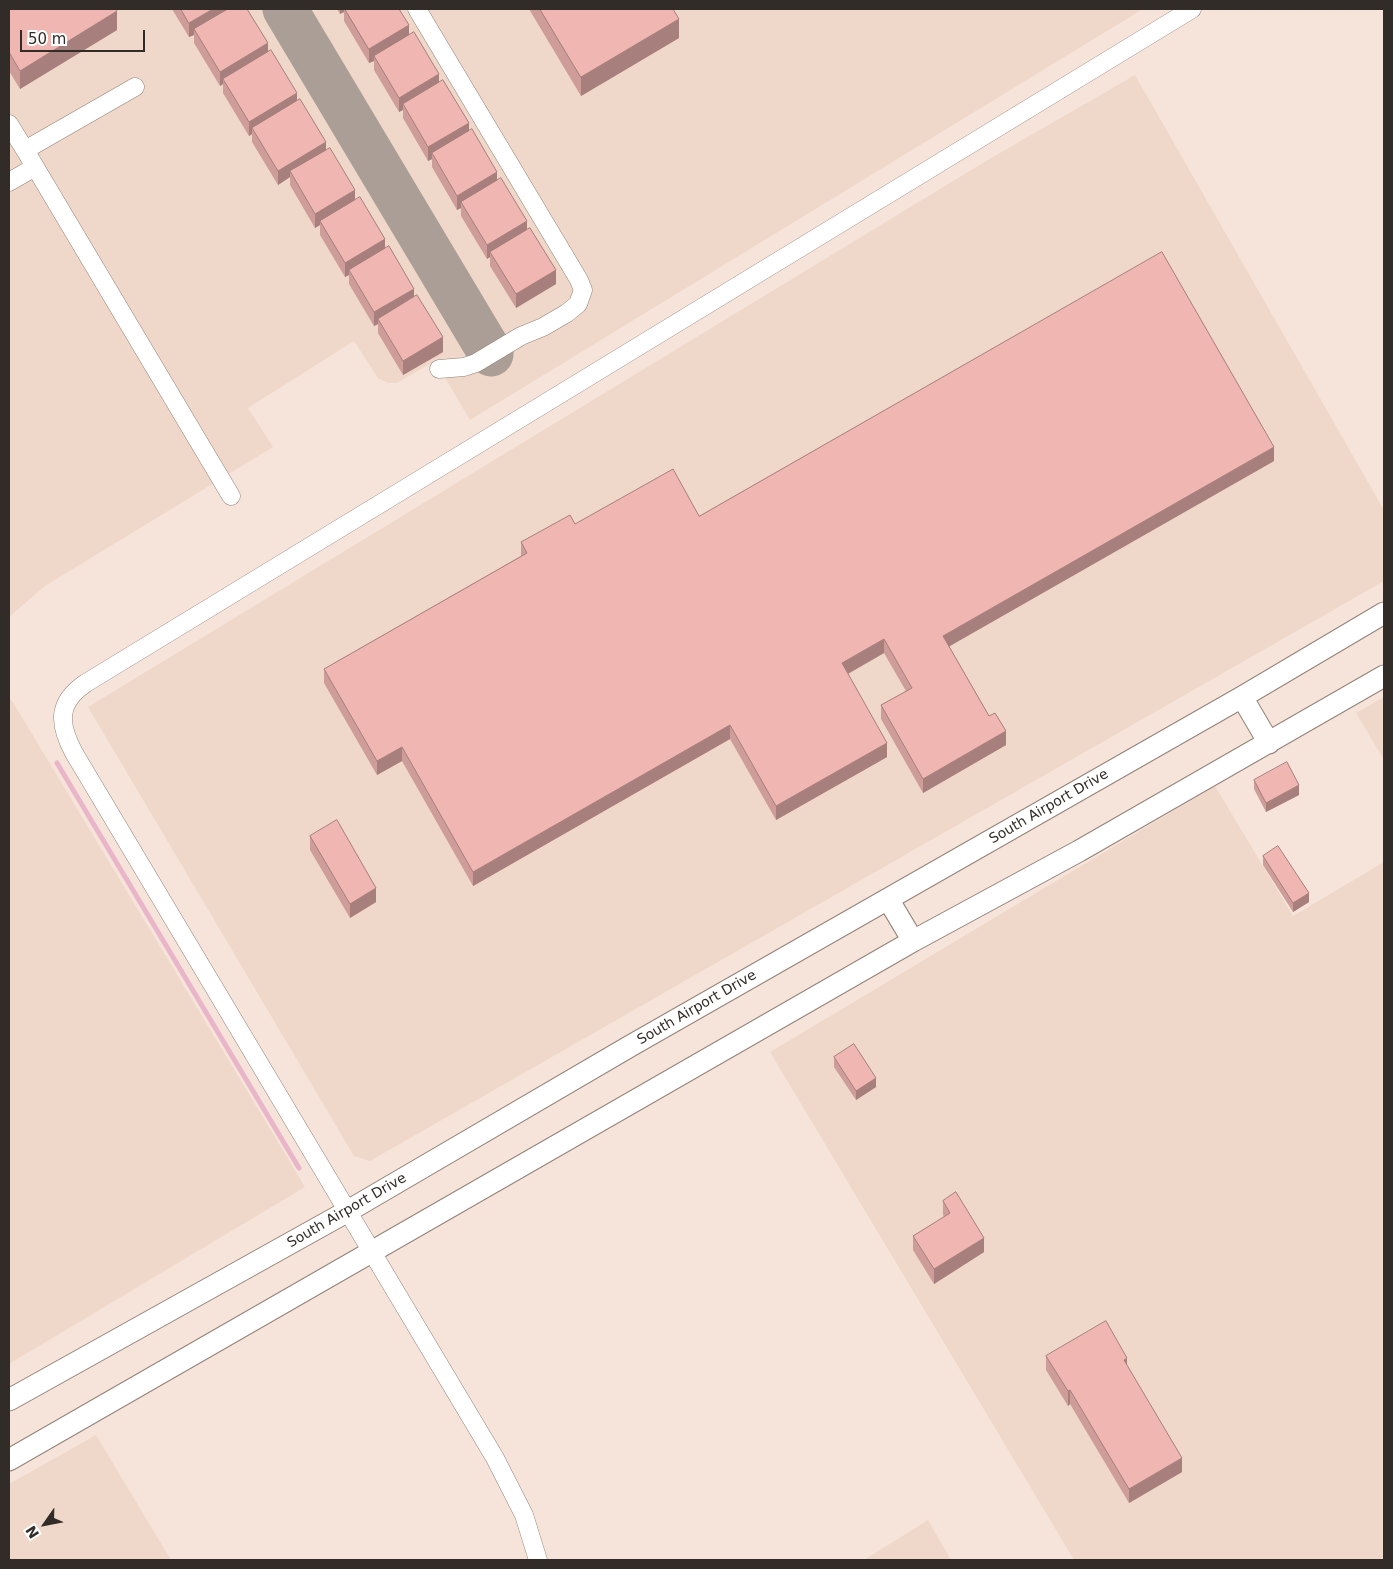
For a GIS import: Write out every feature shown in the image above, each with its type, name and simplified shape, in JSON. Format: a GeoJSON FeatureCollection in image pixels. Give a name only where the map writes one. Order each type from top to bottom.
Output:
{"type":"FeatureCollection","features":[{"type":"Feature","properties":{"kind":"main road","name":"South Airport Drive"},"geometry":{"type":"LineString","coordinates":[[9,1400],[348,1211],[1242,697],[1384,613]]}},
{"type":"Feature","properties":{"kind":"main road"},"geometry":{"type":"LineString","coordinates":[[9,1460],[913,941],[1079,851],[1384,676]]}},
{"type":"Feature","properties":{"kind":"main road"},"geometry":{"type":"LineString","coordinates":[[1242,697],[1269,743]]}},
{"type":"Feature","properties":{"kind":"main road"},"geometry":{"type":"LineString","coordinates":[[888,899],[913,941]]}},
{"type":"Feature","properties":{"kind":"street"},"geometry":{"type":"LineString","coordinates":[[417,9],[579,280],[583,290],[578,304],[543,327],[521,336],[470,366],[439,369]]}},
{"type":"Feature","properties":{"kind":"street"},"geometry":{"type":"LineString","coordinates":[[538,1560],[524,1515],[506,1478],[74,753],[66,735],[62,719],[64,708],[70,698],[86,683],[1192,9]]}},
{"type":"Feature","properties":{"kind":"street"},"geometry":{"type":"LineString","coordinates":[[25,150],[135,87]]}},
{"type":"Feature","properties":{"kind":"street"},"geometry":{"type":"LineString","coordinates":[[9,124],[230,496]]}},
{"type":"Feature","properties":{"kind":"street"},"geometry":{"type":"LineString","coordinates":[[9,182],[35,167]]}},
{"type":"Feature","properties":{"kind":"shaded area"},"geometry":{"type":"Polygon","coordinates":[[[9,9],[1143,9],[470,420],[435,361],[397,383],[388,383],[378,378],[354,341],[248,408],[273,447],[45,586],[9,617],[9,9]]]}},
{"type":"Feature","properties":{"kind":"shaded area"},"geometry":{"type":"Polygon","coordinates":[[[1135,75],[1384,510],[1384,581],[370,1161],[354,1156],[88,707],[986,161],[1135,75]]]}},
{"type":"Feature","properties":{"kind":"shaded area"},"geometry":{"type":"Polygon","coordinates":[[[1384,697],[1384,760],[1356,713],[1384,697]]]}},
{"type":"Feature","properties":{"kind":"shaded area"},"geometry":{"type":"Polygon","coordinates":[[[11,699],[305,1187],[9,1364],[9,700],[11,699]]]}},
{"type":"Feature","properties":{"kind":"shaded area"},"geometry":{"type":"Polygon","coordinates":[[[1215,786],[1293,916],[1384,862],[1384,1560],[1074,1560],[770,1052],[1215,786]]]}},
{"type":"Feature","properties":{"kind":"shaded area"},"geometry":{"type":"Polygon","coordinates":[[[96,1435],[171,1560],[9,1560],[9,1484],[96,1435]]]}},
{"type":"Feature","properties":{"kind":"shaded area"},"geometry":{"type":"Polygon","coordinates":[[[928,1520],[951,1560],[864,1560],[928,1520]]]}},
{"type":"Feature","properties":{"kind":"building"},"geometry":{"type":"Polygon","coordinates":[[[9,9],[116,9],[117,11],[20,71],[9,52],[9,9]]]}},
{"type":"Feature","properties":{"kind":"building"},"geometry":{"type":"Polygon","coordinates":[[[181,9],[213,9],[189,23],[181,9]]]}},
{"type":"Feature","properties":{"kind":"building"},"geometry":{"type":"Polygon","coordinates":[[[228,9],[247,9],[268,43],[220,72],[194,29],[228,9]]]}},
{"type":"Feature","properties":{"kind":"building"},"geometry":{"type":"Polygon","coordinates":[[[345,9],[399,9],[409,25],[369,49],[345,9]]]}},
{"type":"Feature","properties":{"kind":"building"},"geometry":{"type":"Polygon","coordinates":[[[540,9],[673,9],[679,19],[581,77],[540,9]]]}},
{"type":"Feature","properties":{"kind":"building"},"geometry":{"type":"Polygon","coordinates":[[[414,32],[439,74],[399,98],[374,56],[414,32]]]}},
{"type":"Feature","properties":{"kind":"building"},"geometry":{"type":"Polygon","coordinates":[[[271,50],[297,93],[249,122],[223,79],[271,50]]]}},
{"type":"Feature","properties":{"kind":"building"},"geometry":{"type":"Polygon","coordinates":[[[443,80],[469,123],[428,147],[403,104],[443,80]]]}},
{"type":"Feature","properties":{"kind":"building"},"geometry":{"type":"Polygon","coordinates":[[[300,99],[326,142],[278,171],[252,128],[300,99]]]}},
{"type":"Feature","properties":{"kind":"building"},"geometry":{"type":"Polygon","coordinates":[[[472,129],[497,172],[457,196],[432,153],[472,129]]]}},
{"type":"Feature","properties":{"kind":"building"},"geometry":{"type":"Polygon","coordinates":[[[330,148],[355,190],[315,214],[290,171],[330,148]]]}},
{"type":"Feature","properties":{"kind":"building"},"geometry":{"type":"Polygon","coordinates":[[[501,178],[527,221],[487,245],[461,202],[501,178]]]}},
{"type":"Feature","properties":{"kind":"building"},"geometry":{"type":"Polygon","coordinates":[[[360,197],[385,239],[345,263],[320,221],[360,197]]]}},
{"type":"Feature","properties":{"kind":"building"},"geometry":{"type":"Polygon","coordinates":[[[530,228],[556,270],[516,294],[490,252],[530,228]]]}},
{"type":"Feature","properties":{"kind":"building"},"geometry":{"type":"Polygon","coordinates":[[[389,246],[414,289],[374,312],[349,270],[389,246]]]}},
{"type":"Feature","properties":{"kind":"building"},"geometry":{"type":"Polygon","coordinates":[[[1162,252],[1274,447],[943,636],[989,716],[995,713],[1006,731],[923,779],[881,705],[912,688],[884,639],[842,663],[887,743],[776,806],[730,725],[473,872],[402,747],[377,761],[324,669],[527,553],[521,542],[570,515],[575,524],[673,469],[699,516],[1162,252]]]}},
{"type":"Feature","properties":{"kind":"building"},"geometry":{"type":"Polygon","coordinates":[[[417,295],[443,337],[403,361],[378,319],[417,295]]]}},
{"type":"Feature","properties":{"kind":"building"},"geometry":{"type":"Polygon","coordinates":[[[1287,762],[1299,785],[1266,803],[1254,780],[1287,762]]]}},
{"type":"Feature","properties":{"kind":"building"},"geometry":{"type":"Polygon","coordinates":[[[337,820],[376,888],[350,904],[310,836],[337,820]]]}},
{"type":"Feature","properties":{"kind":"building"},"geometry":{"type":"Polygon","coordinates":[[[1278,846],[1309,893],[1293,903],[1263,856],[1278,846]]]}},
{"type":"Feature","properties":{"kind":"building"},"geometry":{"type":"Polygon","coordinates":[[[854,1044],[876,1078],[856,1091],[834,1057],[854,1044]]]}},
{"type":"Feature","properties":{"kind":"building"},"geometry":{"type":"Polygon","coordinates":[[[956,1192],[984,1238],[934,1269],[913,1236],[950,1213],[943,1201],[956,1192]]]}},
{"type":"Feature","properties":{"kind":"building"},"geometry":{"type":"Polygon","coordinates":[[[1106,1321],[1127,1358],[1124,1360],[1182,1458],[1129,1489],[1070,1390],[1068,1391],[1046,1356],[1106,1321]]]}},
{"type":"Feature","properties":{"kind":"waterway"},"geometry":{"type":"LineString","coordinates":[[57,763],[299,1168]]}},
{"type":"Feature","properties":{"kind":"taxiway"},"geometry":{"type":"LineString","coordinates":[[285,9],[491,354]]}}]}
